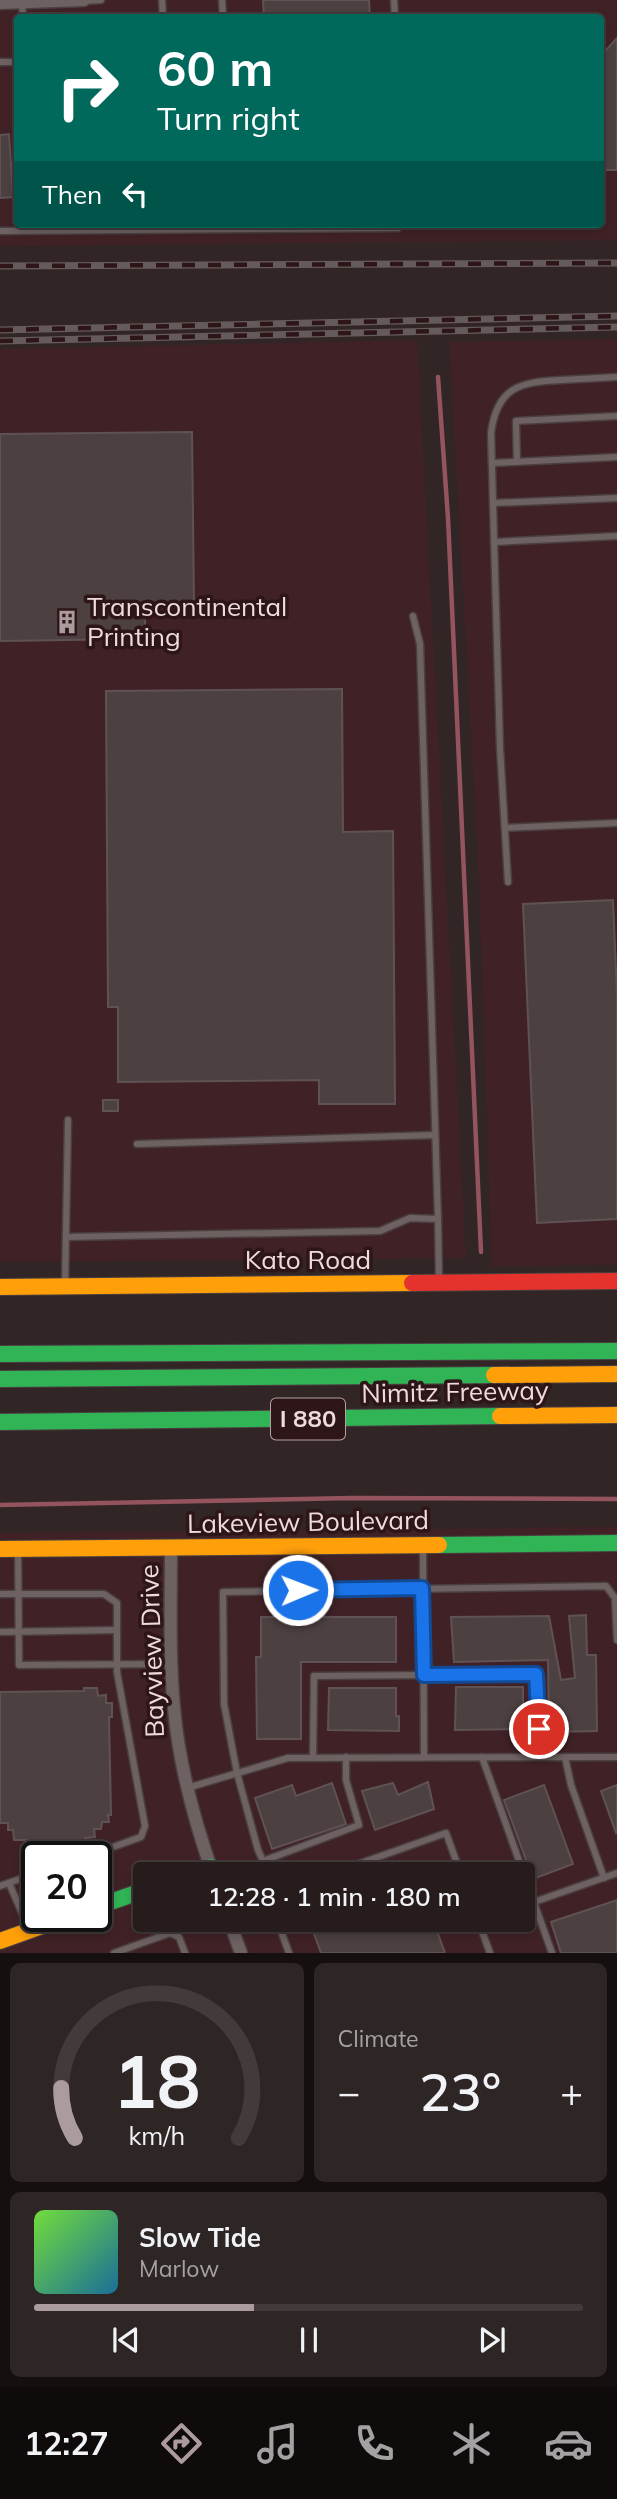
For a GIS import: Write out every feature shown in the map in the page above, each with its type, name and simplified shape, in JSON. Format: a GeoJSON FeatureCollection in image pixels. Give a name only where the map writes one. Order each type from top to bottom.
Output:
{"type":"FeatureCollection","features":[{"type":"Feature","properties":{"kind":"main road","name":"Kato Road"},"geometry":{"type":"LineString","coordinates":[[0,1287],[617,1281]]}},
{"type":"Feature","properties":{"kind":"main road","name":"Nimitz Freeway"},"geometry":{"type":"LineString","coordinates":[[0,1354],[617,1351]]}},
{"type":"Feature","properties":{"kind":"main road","name":"I 880"},"geometry":{"type":"LineString","coordinates":[[0,1379],[617,1374]]}},
{"type":"Feature","properties":{"kind":"main road","name":"Nimitz Freeway"},"geometry":{"type":"LineString","coordinates":[[0,1422],[617,1415]]}},
{"type":"Feature","properties":{"kind":"main road","name":"Lakeview Boulevard"},"geometry":{"type":"LineString","coordinates":[[0,1549],[617,1543]]}},
{"type":"Feature","properties":{"kind":"main road"},"geometry":{"type":"LineString","coordinates":[[112,1901],[133,1894]]}},
{"type":"Feature","properties":{"kind":"main road"},"geometry":{"type":"LineString","coordinates":[[0,1941],[25,1932]]}},
{"type":"Feature","properties":{"kind":"street"},"geometry":{"type":"LineString","coordinates":[[0,4],[84,1]]}},
{"type":"Feature","properties":{"kind":"street","name":"Bayview Drive"},"geometry":{"type":"LineString","coordinates":[[171,1547],[173,1706],[187,1788],[209,1862]]}},
{"type":"Feature","properties":{"kind":"street"},"geometry":{"type":"LineString","coordinates":[[233,1932],[241,1953]]}},
{"type":"Feature","properties":{"kind":"lane"},"geometry":{"type":"LineString","coordinates":[[84,1],[101,0]]}},
{"type":"Feature","properties":{"kind":"lane"},"geometry":{"type":"LineString","coordinates":[[22,2],[23,14]]}},
{"type":"Feature","properties":{"kind":"lane"},"geometry":{"type":"LineString","coordinates":[[0,231],[29,228]]}},
{"type":"Feature","properties":{"kind":"lane"},"geometry":{"type":"LineString","coordinates":[[508,882],[494,542],[491,433],[493,416],[498,403],[520,384],[617,377]]}},
{"type":"Feature","properties":{"kind":"lane"},"geometry":{"type":"LineString","coordinates":[[517,462],[516,421],[617,416]]}},
{"type":"Feature","properties":{"kind":"lane"},"geometry":{"type":"LineString","coordinates":[[492,463],[617,457]]}},
{"type":"Feature","properties":{"kind":"lane"},"geometry":{"type":"LineString","coordinates":[[493,503],[617,498]]}},
{"type":"Feature","properties":{"kind":"lane"},"geometry":{"type":"LineString","coordinates":[[494,542],[617,536]]}},
{"type":"Feature","properties":{"kind":"lane"},"geometry":{"type":"LineString","coordinates":[[413,616],[420,644],[439,1283]]}},
{"type":"Feature","properties":{"kind":"lane"},"geometry":{"type":"LineString","coordinates":[[505,828],[617,822]]}},
{"type":"Feature","properties":{"kind":"lane"},"geometry":{"type":"LineString","coordinates":[[65,1286],[68,1120]]}},
{"type":"Feature","properties":{"kind":"lane"},"geometry":{"type":"LineString","coordinates":[[137,1144],[435,1135]]}},
{"type":"Feature","properties":{"kind":"lane"},"geometry":{"type":"LineString","coordinates":[[66,1237],[380,1231],[410,1218],[438,1219]]}},
{"type":"Feature","properties":{"kind":"lane"},"geometry":{"type":"LineString","coordinates":[[423,1545],[424,1757]]}},
{"type":"Feature","properties":{"kind":"lane"},"geometry":{"type":"LineString","coordinates":[[18,1548],[19,1665],[172,1664]]}},
{"type":"Feature","properties":{"kind":"lane"},"geometry":{"type":"LineString","coordinates":[[346,1757],[346,1780],[359,1825],[263,1861],[237,1773],[224,1704],[223,1592],[606,1586],[615,1598],[617,1640]]}},
{"type":"Feature","properties":{"kind":"lane"},"geometry":{"type":"LineString","coordinates":[[0,1594],[104,1594],[117,1603],[117,1666],[145,1826],[141,1837],[112,1847]]}},
{"type":"Feature","properties":{"kind":"lane"},"geometry":{"type":"LineString","coordinates":[[0,1632],[117,1630]]}},
{"type":"Feature","properties":{"kind":"lane"},"geometry":{"type":"LineString","coordinates":[[313,1758],[314,1676],[536,1674],[540,1757]]}},
{"type":"Feature","properties":{"kind":"lane"},"geometry":{"type":"LineString","coordinates":[[482,1757],[520,1862]]}},
{"type":"Feature","properties":{"kind":"lane"},"geometry":{"type":"LineString","coordinates":[[565,1757],[571,1785],[604,1878]]}},
{"type":"Feature","properties":{"kind":"lane"},"geometry":{"type":"LineString","coordinates":[[187,1788],[288,1758],[617,1757]]}},
{"type":"Feature","properties":{"kind":"lane"},"geometry":{"type":"LineString","coordinates":[[364,1862],[446,1833],[457,1862]]}},
{"type":"Feature","properties":{"kind":"lane"},"geometry":{"type":"LineString","coordinates":[[535,1902],[617,1873]]}},
{"type":"Feature","properties":{"kind":"lane"},"geometry":{"type":"LineString","coordinates":[[0,1886],[21,1879]]}},
{"type":"Feature","properties":{"kind":"lane"},"geometry":{"type":"LineString","coordinates":[[9,1883],[21,1910]]}},
{"type":"Feature","properties":{"kind":"lane"},"geometry":{"type":"LineString","coordinates":[[535,1905],[552,1953]]}},
{"type":"Feature","properties":{"kind":"lane"},"geometry":{"type":"LineString","coordinates":[[281,1932],[289,1953]]}},
{"type":"Feature","properties":{"kind":"lane"},"geometry":{"type":"LineString","coordinates":[[482,1932],[490,1953]]}},
{"type":"Feature","properties":{"kind":"lane"},"geometry":{"type":"LineString","coordinates":[[114,1953],[170,1933],[179,1937],[185,1953]]}},
{"type":"Feature","properties":{"kind":"shaded area"},"geometry":{"type":"Polygon","coordinates":[[[0,0],[617,0],[617,240],[0,246],[0,0]]]}},
{"type":"Feature","properties":{"kind":"shaded area"},"geometry":{"type":"Polygon","coordinates":[[[617,339],[617,1265],[492,1266],[478,858],[449,342],[617,339]]]}},
{"type":"Feature","properties":{"kind":"shaded area"},"geometry":{"type":"Polygon","coordinates":[[[417,340],[466,1258],[0,1262],[0,349],[417,340]]]}},
{"type":"Feature","properties":{"kind":"shaded area"},"geometry":{"type":"Polygon","coordinates":[[[617,1527],[617,1953],[0,1953],[0,1533],[617,1527]]]}},
{"type":"Feature","properties":{"kind":"building"},"geometry":{"type":"Polygon","coordinates":[[[263,0],[369,0],[370,14],[264,14],[263,0]]]}},
{"type":"Feature","properties":{"kind":"building"},"geometry":{"type":"Polygon","coordinates":[[[617,38],[617,170],[604,170],[604,53],[617,38]]]}},
{"type":"Feature","properties":{"kind":"building"},"geometry":{"type":"Polygon","coordinates":[[[9,134],[13,197],[0,198],[0,135],[9,134]]]}},
{"type":"Feature","properties":{"kind":"building","name":"Transcontinental Printing"},"geometry":{"type":"Polygon","coordinates":[[[192,432],[194,604],[145,605],[145,629],[134,629],[134,639],[0,641],[0,434],[192,432]]]}},
{"type":"Feature","properties":{"kind":"building"},"geometry":{"type":"Polygon","coordinates":[[[342,689],[343,832],[393,831],[395,1104],[319,1104],[319,1080],[118,1082],[118,1007],[108,1007],[106,691],[342,689]]]}},
{"type":"Feature","properties":{"kind":"building"},"geometry":{"type":"Polygon","coordinates":[[[613,900],[617,995],[617,1219],[537,1223],[523,904],[613,900]]]}},
{"type":"Feature","properties":{"kind":"building"},"geometry":{"type":"Polygon","coordinates":[[[103,1100],[118,1100],[118,1111],[103,1111],[103,1100]]]}},
{"type":"Feature","properties":{"kind":"building"},"geometry":{"type":"Polygon","coordinates":[[[586,1615],[587,1655],[596,1655],[597,1731],[549,1732],[548,1660],[454,1662],[451,1617],[549,1616],[561,1680],[575,1678],[569,1616],[586,1615]]]}},
{"type":"Feature","properties":{"kind":"building"},"geometry":{"type":"Polygon","coordinates":[[[261,1617],[396,1617],[396,1662],[301,1662],[301,1739],[257,1739],[256,1657],[261,1657],[261,1617]]]}},
{"type":"Feature","properties":{"kind":"building"},"geometry":{"type":"Polygon","coordinates":[[[456,1687],[523,1687],[523,1729],[455,1730],[456,1687]]]}},
{"type":"Feature","properties":{"kind":"building"},"geometry":{"type":"Polygon","coordinates":[[[84,1688],[97,1688],[98,1696],[106,1695],[106,1703],[112,1703],[112,1717],[109,1717],[109,1822],[102,1822],[101,1829],[94,1829],[95,1837],[85,1840],[14,1840],[13,1830],[8,1830],[8,1823],[0,1823],[0,1692],[84,1691],[84,1688]]]}},
{"type":"Feature","properties":{"kind":"building"},"geometry":{"type":"Polygon","coordinates":[[[329,1688],[396,1688],[399,1731],[328,1730],[329,1688]]]}},
{"type":"Feature","properties":{"kind":"building"},"geometry":{"type":"Polygon","coordinates":[[[428,1782],[434,1809],[375,1830],[362,1791],[393,1783],[398,1795],[428,1782]]]}},
{"type":"Feature","properties":{"kind":"building"},"geometry":{"type":"Polygon","coordinates":[[[332,1783],[346,1824],[272,1849],[255,1798],[292,1785],[296,1796],[332,1783]]]}},
{"type":"Feature","properties":{"kind":"building"},"geometry":{"type":"Polygon","coordinates":[[[544,1785],[573,1864],[535,1878],[535,1862],[527,1862],[504,1800],[544,1785]]]}},
{"type":"Feature","properties":{"kind":"building"},"geometry":{"type":"Polygon","coordinates":[[[617,1785],[617,1832],[616,1833],[601,1791],[617,1785]]]}},
{"type":"Feature","properties":{"kind":"building"},"geometry":{"type":"Polygon","coordinates":[[[617,1900],[617,1953],[561,1953],[551,1922],[617,1900]]]}},
{"type":"Feature","properties":{"kind":"building"},"geometry":{"type":"Polygon","coordinates":[[[313,1932],[437,1932],[445,1953],[321,1953],[313,1932]]]}},
{"type":"Feature","properties":{"kind":"waterway"},"geometry":{"type":"LineString","coordinates":[[438,377],[448,518],[481,1252]]}},
{"type":"Feature","properties":{"kind":"waterway"},"geometry":{"type":"LineString","coordinates":[[0,1505],[352,1498],[617,1499]]}},
{"type":"Feature","properties":{"kind":"railway"},"geometry":{"type":"LineString","coordinates":[[0,266],[617,263]]}},
{"type":"Feature","properties":{"kind":"railway"},"geometry":{"type":"LineString","coordinates":[[0,330],[617,316]]}},
{"type":"Feature","properties":{"kind":"railway"},"geometry":{"type":"LineString","coordinates":[[0,341],[617,327]]}},
{"type":"Feature","properties":{"kind":"traffic: fast"},"geometry":{"type":"LineString","coordinates":[[0,1354],[617,1351]]}},
{"type":"Feature","properties":{"kind":"traffic: fast"},"geometry":{"type":"LineString","coordinates":[[0,1379],[494,1375]]}},
{"type":"Feature","properties":{"kind":"traffic: fast"},"geometry":{"type":"LineString","coordinates":[[0,1422],[500,1416]]}},
{"type":"Feature","properties":{"kind":"traffic: fast"},"geometry":{"type":"LineString","coordinates":[[439,1545],[617,1543]]}},
{"type":"Feature","properties":{"kind":"traffic: fast"},"geometry":{"type":"LineString","coordinates":[[112,1901],[133,1894]]}},
{"type":"Feature","properties":{"kind":"traffic: slow"},"geometry":{"type":"LineString","coordinates":[[0,1287],[412,1283]]}},
{"type":"Feature","properties":{"kind":"traffic: slow"},"geometry":{"type":"LineString","coordinates":[[494,1375],[617,1374]]}},
{"type":"Feature","properties":{"kind":"traffic: slow"},"geometry":{"type":"LineString","coordinates":[[500,1416],[617,1415]]}},
{"type":"Feature","properties":{"kind":"traffic: slow"},"geometry":{"type":"LineString","coordinates":[[0,1549],[439,1545]]}},
{"type":"Feature","properties":{"kind":"traffic: slow"},"geometry":{"type":"LineString","coordinates":[[0,1941],[25,1932]]}},
{"type":"Feature","properties":{"kind":"traffic: jam"},"geometry":{"type":"LineString","coordinates":[[412,1283],[617,1281]]}},
{"type":"Feature","properties":{"kind":"place","name":"Transcontinental Printing"},"geometry":{"type":"Point","coordinates":[67,622]}},
{"type":"Feature","properties":{"kind":"route"},"geometry":{"type":"LineString","coordinates":[[298,1590],[422,1588],[424,1675],[536,1674],[539,1729]]}}]}
